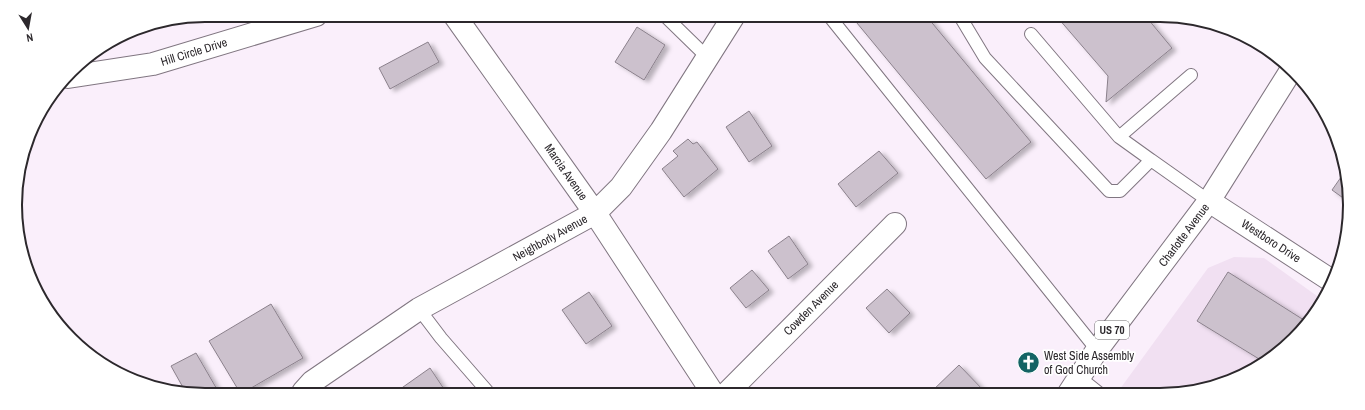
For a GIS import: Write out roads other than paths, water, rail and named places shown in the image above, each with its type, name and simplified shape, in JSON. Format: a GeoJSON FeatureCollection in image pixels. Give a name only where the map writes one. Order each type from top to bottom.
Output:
{"type":"FeatureCollection","features":[{"type":"Feature","properties":{"kind":"street","name":"Hill Circle Drive"},"geometry":{"type":"LineString","coordinates":[[76,76],[153,64],[293,22]]}},
{"type":"Feature","properties":{"kind":"street","name":"Marcia Avenue"},"geometry":{"type":"LineString","coordinates":[[459,22],[595,213],[709,388]]}},
{"type":"Feature","properties":{"kind":"street","name":"Neighborly Avenue"},"geometry":{"type":"LineString","coordinates":[[307,388],[312,382],[419,309],[595,213],[621,187],[660,131],[730,22]]}},
{"type":"Feature","properties":{"kind":"street","name":"Charlotte Avenue"},"geometry":{"type":"LineString","coordinates":[[1074,385],[1097,350],[1209,201],[1288,75]]}},
{"type":"Feature","properties":{"kind":"street","name":"Westboro Drive"},"geometry":{"type":"LineString","coordinates":[[1209,201],[1328,277]]}},
{"type":"Feature","properties":{"kind":"street","name":"Cowden Avenue"},"geometry":{"type":"LineString","coordinates":[[732,388],[895,224]]}},
{"type":"Feature","properties":{"kind":"lane"},"geometry":{"type":"LineString","coordinates":[[671,22],[707,57]]}},
{"type":"Feature","properties":{"kind":"lane"},"geometry":{"type":"LineString","coordinates":[[834,22],[1097,350]]}},
{"type":"Feature","properties":{"kind":"lane"},"geometry":{"type":"LineString","coordinates":[[966,22],[986,58],[1109,191],[1120,191],[1151,160]]}},
{"type":"Feature","properties":{"kind":"lane"},"geometry":{"type":"LineString","coordinates":[[1031,34],[1119,137],[1209,201]]}},
{"type":"Feature","properties":{"kind":"lane"},"geometry":{"type":"LineString","coordinates":[[1119,137],[1191,75]]}},
{"type":"Feature","properties":{"kind":"lane"},"geometry":{"type":"LineString","coordinates":[[419,309],[441,338],[485,388]]}},
{"type":"Feature","properties":{"kind":"place","name":"West Side Assembly of God Church"},"geometry":{"type":"Point","coordinates":[1028,363]}}]}
